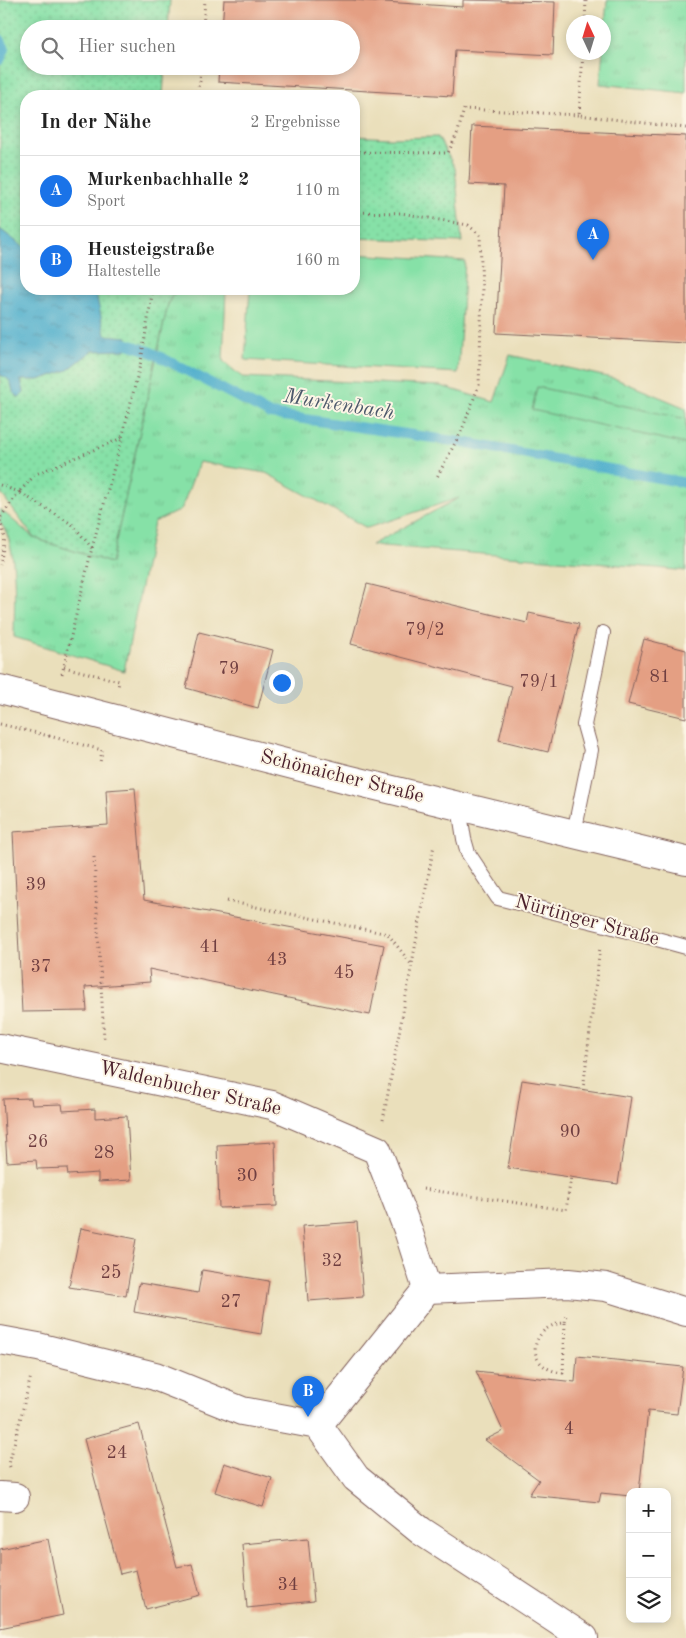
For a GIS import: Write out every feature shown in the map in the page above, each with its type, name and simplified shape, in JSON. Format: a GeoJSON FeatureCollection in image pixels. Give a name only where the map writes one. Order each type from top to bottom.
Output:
{"type":"FeatureCollection","features":[{"type":"Feature","properties":{"kind":"street","name":"Schönaicher Straße"},"geometry":{"type":"LineString","coordinates":[[0,689],[459,807],[686,860]]}},
{"type":"Feature","properties":{"kind":"street","name":"Waldenbucher Straße"},"geometry":{"type":"LineString","coordinates":[[0,1048],[272,1105],[377,1150]]}},
{"type":"Feature","properties":{"kind":"street"},"geometry":{"type":"LineString","coordinates":[[377,1150],[428,1289]]}},
{"type":"Feature","properties":{"kind":"street"},"geometry":{"type":"LineString","coordinates":[[318,1425],[428,1289],[568,1283],[606,1288],[686,1312]]}},
{"type":"Feature","properties":{"kind":"street"},"geometry":{"type":"LineString","coordinates":[[0,1340],[38,1347],[155,1376],[242,1411],[318,1425],[356,1478],[414,1525],[584,1638]]}},
{"type":"Feature","properties":{"kind":"lane"},"geometry":{"type":"LineString","coordinates":[[574,833],[591,750],[584,725],[603,632]]}},
{"type":"Feature","properties":{"kind":"lane","name":"Nürtinger Straße"},"geometry":{"type":"LineString","coordinates":[[459,807],[468,853],[498,898],[686,947]]}},
{"type":"Feature","properties":{"kind":"path"},"geometry":{"type":"LineString","coordinates":[[204,20],[205,0]]}},
{"type":"Feature","properties":{"kind":"path"},"geometry":{"type":"LineString","coordinates":[[585,15],[586,0]]}},
{"type":"Feature","properties":{"kind":"path"},"geometry":{"type":"LineString","coordinates":[[579,115],[582,60]]}},
{"type":"Feature","properties":{"kind":"path"},"geometry":{"type":"LineString","coordinates":[[197,90],[200,75]]}},
{"type":"Feature","properties":{"kind":"path"},"geometry":{"type":"LineString","coordinates":[[360,152],[448,153],[458,132],[464,109],[579,115],[686,128]]}},
{"type":"Feature","properties":{"kind":"path"},"geometry":{"type":"LineString","coordinates":[[360,212],[401,213],[468,226],[480,235],[482,291],[479,385],[462,430],[437,477]]}},
{"type":"Feature","properties":{"kind":"path"},"geometry":{"type":"LineString","coordinates":[[62,677],[92,548],[141,361],[152,295]]}},
{"type":"Feature","properties":{"kind":"path"},"geometry":{"type":"LineString","coordinates":[[0,564],[5,538],[0,519],[19,492],[36,474],[122,438]]}},
{"type":"Feature","properties":{"kind":"path"},"geometry":{"type":"LineString","coordinates":[[0,485],[19,492],[73,526],[92,548]]}},
{"type":"Feature","properties":{"kind":"path"},"geometry":{"type":"LineString","coordinates":[[64,667],[119,681]]}},
{"type":"Feature","properties":{"kind":"path"},"geometry":{"type":"LineString","coordinates":[[0,724],[102,750],[100,763]]}},
{"type":"Feature","properties":{"kind":"path"},"geometry":{"type":"LineString","coordinates":[[49,736],[51,729]]}},
{"type":"Feature","properties":{"kind":"path"},"geometry":{"type":"LineString","coordinates":[[377,1150],[434,845]]}},
{"type":"Feature","properties":{"kind":"path"},"geometry":{"type":"LineString","coordinates":[[94,857],[106,1070]]}},
{"type":"Feature","properties":{"kind":"path"},"geometry":{"type":"LineString","coordinates":[[227,901],[388,934],[411,964]]}},
{"type":"Feature","properties":{"kind":"path"},"geometry":{"type":"LineString","coordinates":[[584,1090],[602,924]]}},
{"type":"Feature","properties":{"kind":"path"},"geometry":{"type":"LineString","coordinates":[[390,1184],[566,1210],[571,1177]]}},
{"type":"Feature","properties":{"kind":"path"},"geometry":{"type":"LineString","coordinates":[[565,1323],[556,1323],[548,1328],[539,1338],[536,1346],[536,1358],[539,1363],[555,1372],[562,1372],[568,1283]]}},
{"type":"Feature","properties":{"kind":"path"},"geometry":{"type":"LineString","coordinates":[[7,1497],[9,1464],[38,1347]]}},
{"type":"Feature","properties":{"kind":"green space"},"geometry":{"type":"Polygon","coordinates":[[[0,0],[170,0],[169,20],[20,20],[20,75],[164,75],[163,90],[20,90],[20,295],[172,295],[168,304],[111,563],[34,538],[0,492],[0,0]]]}},
{"type":"Feature","properties":{"kind":"green space"},"geometry":{"type":"Polygon","coordinates":[[[607,0],[686,0],[686,93],[600,84],[602,60],[611,60],[611,15],[606,15],[607,0]]]}},
{"type":"Feature","properties":{"kind":"green space"},"geometry":{"type":"Polygon","coordinates":[[[360,136],[438,137],[455,168],[462,242],[360,238],[360,136]]]}},
{"type":"Feature","properties":{"kind":"green space"},"geometry":{"type":"Polygon","coordinates":[[[360,254],[465,261],[458,373],[245,360],[250,295],[360,295],[360,254]]]}},
{"type":"Feature","properties":{"kind":"green space"},"geometry":{"type":"Polygon","coordinates":[[[172,295],[226,295],[223,361],[242,377],[441,386],[494,402],[510,355],[616,379],[686,408],[686,571],[371,545],[459,498],[367,528],[266,473],[199,462],[181,510],[154,522],[124,671],[14,637],[15,594],[13,560],[6,532],[0,523],[0,509],[34,538],[111,563],[168,304],[172,295]]]}},
{"type":"Feature","properties":{"kind":"green space"},"geometry":{"type":"Polygon","coordinates":[[[537,387],[686,419],[686,444],[532,410],[537,387]]]}},
{"type":"Feature","properties":{"kind":"water"},"geometry":{"type":"Polygon","coordinates":[[[0,229],[20,244],[20,295],[96,295],[105,335],[127,337],[125,343],[126,350],[92,351],[68,370],[39,380],[21,381],[24,391],[19,397],[13,392],[9,380],[0,375],[0,229]]]}},
{"type":"Feature","properties":{"kind":"building"},"geometry":{"type":"Polygon","coordinates":[[[224,0],[352,0],[463,7],[463,0],[555,2],[553,55],[455,50],[452,96],[218,82],[218,75],[360,75],[360,20],[223,20],[224,0]]]}},
{"type":"Feature","properties":{"kind":"building"},"geometry":{"type":"Polygon","coordinates":[[[472,126],[686,136],[686,343],[496,333],[504,186],[469,184],[472,126]]]}},
{"type":"Feature","properties":{"kind":"building"},"geometry":{"type":"Polygon","coordinates":[[[367,584],[527,623],[529,613],[579,624],[548,752],[499,740],[512,686],[351,644],[367,584]]]}},
{"type":"Feature","properties":{"kind":"building"},"geometry":{"type":"Polygon","coordinates":[[[199,632],[273,650],[258,708],[186,688],[199,632]]]}},
{"type":"Feature","properties":{"kind":"building"},"geometry":{"type":"Polygon","coordinates":[[[644,639],[686,650],[686,718],[628,704],[644,639]]]}},
{"type":"Feature","properties":{"kind":"building"},"geometry":{"type":"Polygon","coordinates":[[[135,788],[144,900],[384,945],[370,1015],[149,969],[150,982],[85,987],[87,1011],[22,1012],[13,832],[108,825],[106,790],[135,788]]]}},
{"type":"Feature","properties":{"kind":"building"},"geometry":{"type":"Polygon","coordinates":[[[522,1080],[631,1097],[618,1184],[508,1168],[522,1080]]]}},
{"type":"Feature","properties":{"kind":"building"},"geometry":{"type":"Polygon","coordinates":[[[31,1098],[32,1105],[62,1104],[63,1111],[95,1109],[95,1118],[127,1116],[131,1180],[98,1182],[98,1173],[68,1175],[67,1168],[37,1169],[36,1160],[7,1162],[3,1099],[31,1098]]]}},
{"type":"Feature","properties":{"kind":"building"},"geometry":{"type":"Polygon","coordinates":[[[275,1142],[277,1206],[219,1208],[217,1145],[275,1142]]]}},
{"type":"Feature","properties":{"kind":"building"},"geometry":{"type":"Polygon","coordinates":[[[357,1222],[363,1297],[308,1301],[302,1226],[357,1222]]]}},
{"type":"Feature","properties":{"kind":"building"},"geometry":{"type":"Polygon","coordinates":[[[81,1228],[136,1239],[126,1296],[69,1287],[81,1228]]]}},
{"type":"Feature","properties":{"kind":"building"},"geometry":{"type":"Polygon","coordinates":[[[202,1270],[269,1281],[261,1334],[134,1312],[139,1283],[198,1293],[202,1270]]]}},
{"type":"Feature","properties":{"kind":"building"},"geometry":{"type":"Polygon","coordinates":[[[577,1356],[683,1367],[677,1414],[648,1411],[639,1488],[626,1488],[626,1496],[601,1493],[599,1502],[529,1495],[539,1480],[485,1440],[503,1431],[476,1371],[575,1382],[577,1356]]]}},
{"type":"Feature","properties":{"kind":"building"},"geometry":{"type":"Polygon","coordinates":[[[139,1424],[177,1567],[192,1564],[200,1595],[146,1609],[136,1570],[120,1574],[84,1439],[139,1424]]]}},
{"type":"Feature","properties":{"kind":"building"},"geometry":{"type":"Polygon","coordinates":[[[224,1463],[272,1478],[263,1507],[215,1492],[224,1463]]]}},
{"type":"Feature","properties":{"kind":"building"},"geometry":{"type":"Polygon","coordinates":[[[308,1538],[314,1601],[247,1608],[242,1544],[308,1538]]]}},
{"type":"Feature","properties":{"kind":"building"},"geometry":{"type":"Polygon","coordinates":[[[48,1539],[63,1615],[0,1628],[0,1549],[48,1539]]]}},
{"type":"Feature","properties":{"kind":"waterway"},"geometry":{"type":"LineString","coordinates":[[0,39],[5,49],[0,60]]}},
{"type":"Feature","properties":{"kind":"waterway","name":"Murkenbach"},"geometry":{"type":"LineString","coordinates":[[112,342],[125,343],[149,351],[270,414],[467,443],[686,483]]}},
{"type":"Feature","properties":{"kind":"place","name":"Murkenbachhalle 2"},"geometry":{"type":"Point","coordinates":[593,260]}},
{"type":"Feature","properties":{"kind":"place","name":"Heusteigstraße"},"geometry":{"type":"Point","coordinates":[308,1417]}}]}
